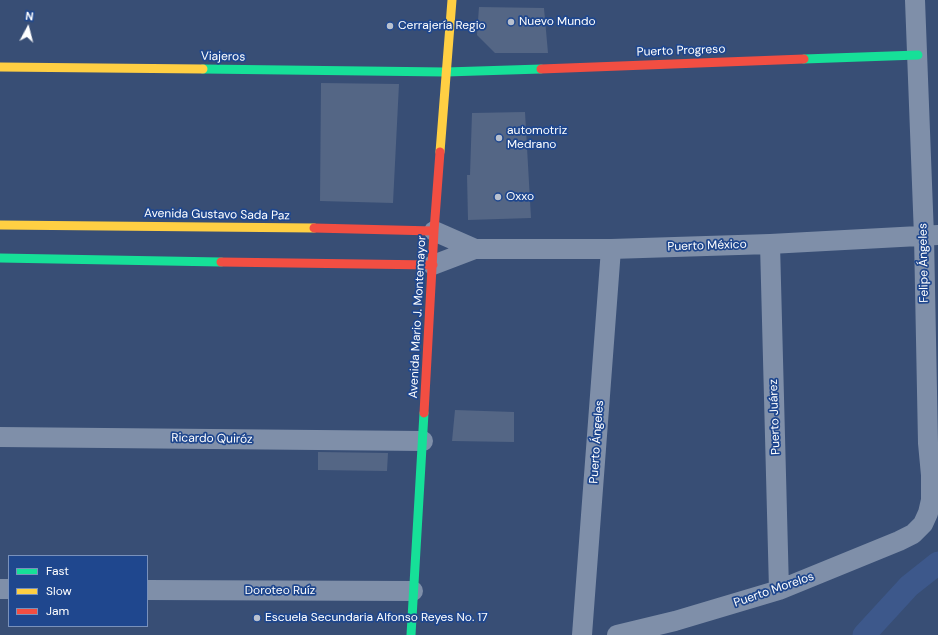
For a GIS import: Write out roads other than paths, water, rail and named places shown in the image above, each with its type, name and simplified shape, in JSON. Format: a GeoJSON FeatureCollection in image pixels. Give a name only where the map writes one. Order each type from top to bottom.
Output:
{"type":"FeatureCollection","features":[{"type":"Feature","properties":{"kind":"street","name":"Avenida Mario J. Montemayor"},"geometry":{"type":"LineString","coordinates":[[411,635],[434,231],[452,0]]}},
{"type":"Feature","properties":{"kind":"street","name":"Felipe Ángeles"},"geometry":{"type":"LineString","coordinates":[[915,0],[931,235],[928,443],[931,500],[928,513],[923,524]]}},
{"type":"Feature","properties":{"kind":"street","name":"Puerto Progreso"},"geometry":{"type":"LineString","coordinates":[[446,72],[918,55]]}},
{"type":"Feature","properties":{"kind":"street","name":"Viajeros"},"geometry":{"type":"LineString","coordinates":[[0,67],[446,72]]}},
{"type":"Feature","properties":{"kind":"street","name":"Avenida Gustavo Sada Paz"},"geometry":{"type":"LineString","coordinates":[[0,225],[324,228],[434,231]]}},
{"type":"Feature","properties":{"kind":"street","name":"Puerto México"},"geometry":{"type":"LineString","coordinates":[[434,231],[475,249]]}},
{"type":"Feature","properties":{"kind":"street","name":"Puerto México"},"geometry":{"type":"LineString","coordinates":[[433,264],[475,249],[611,249],[770,244],[931,235]]}},
{"type":"Feature","properties":{"kind":"street","name":"Puerto Juárez"},"geometry":{"type":"LineString","coordinates":[[770,244],[779,590]]}},
{"type":"Feature","properties":{"kind":"street","name":"Puerto Ángeles"},"geometry":{"type":"LineString","coordinates":[[582,635],[611,249]]}},
{"type":"Feature","properties":{"kind":"street"},"geometry":{"type":"LineString","coordinates":[[0,258],[433,264]]}},
{"type":"Feature","properties":{"kind":"street","name":"Ricardo Quiróz"},"geometry":{"type":"LineString","coordinates":[[0,437],[423,441]]}},
{"type":"Feature","properties":{"kind":"street","name":"Puerto Morelos"},"geometry":{"type":"LineString","coordinates":[[617,635],[675,621],[779,590],[900,542],[913,534],[923,524]]}},
{"type":"Feature","properties":{"kind":"street","name":"Doroteo Ruíz"},"geometry":{"type":"LineString","coordinates":[[148,590],[413,591]]}},
{"type":"Feature","properties":{"kind":"waterway"},"geometry":{"type":"LineString","coordinates":[[864,635],[909,586],[938,563]]}},
{"type":"Feature","properties":{"kind":"place","name":"Nuevo Mundo"},"geometry":{"type":"Point","coordinates":[511,22]}},
{"type":"Feature","properties":{"kind":"place","name":"Cerrajería Regio"},"geometry":{"type":"Point","coordinates":[390,26]}},
{"type":"Feature","properties":{"kind":"place","name":"automotriz Medrano"},"geometry":{"type":"Point","coordinates":[499,138]}},
{"type":"Feature","properties":{"kind":"place","name":"Oxxo"},"geometry":{"type":"Point","coordinates":[498,197]}},
{"type":"Feature","properties":{"kind":"place","name":"Escuela Secundaria Alfonso Reyes No. 17"},"geometry":{"type":"Point","coordinates":[257,618]}}]}
